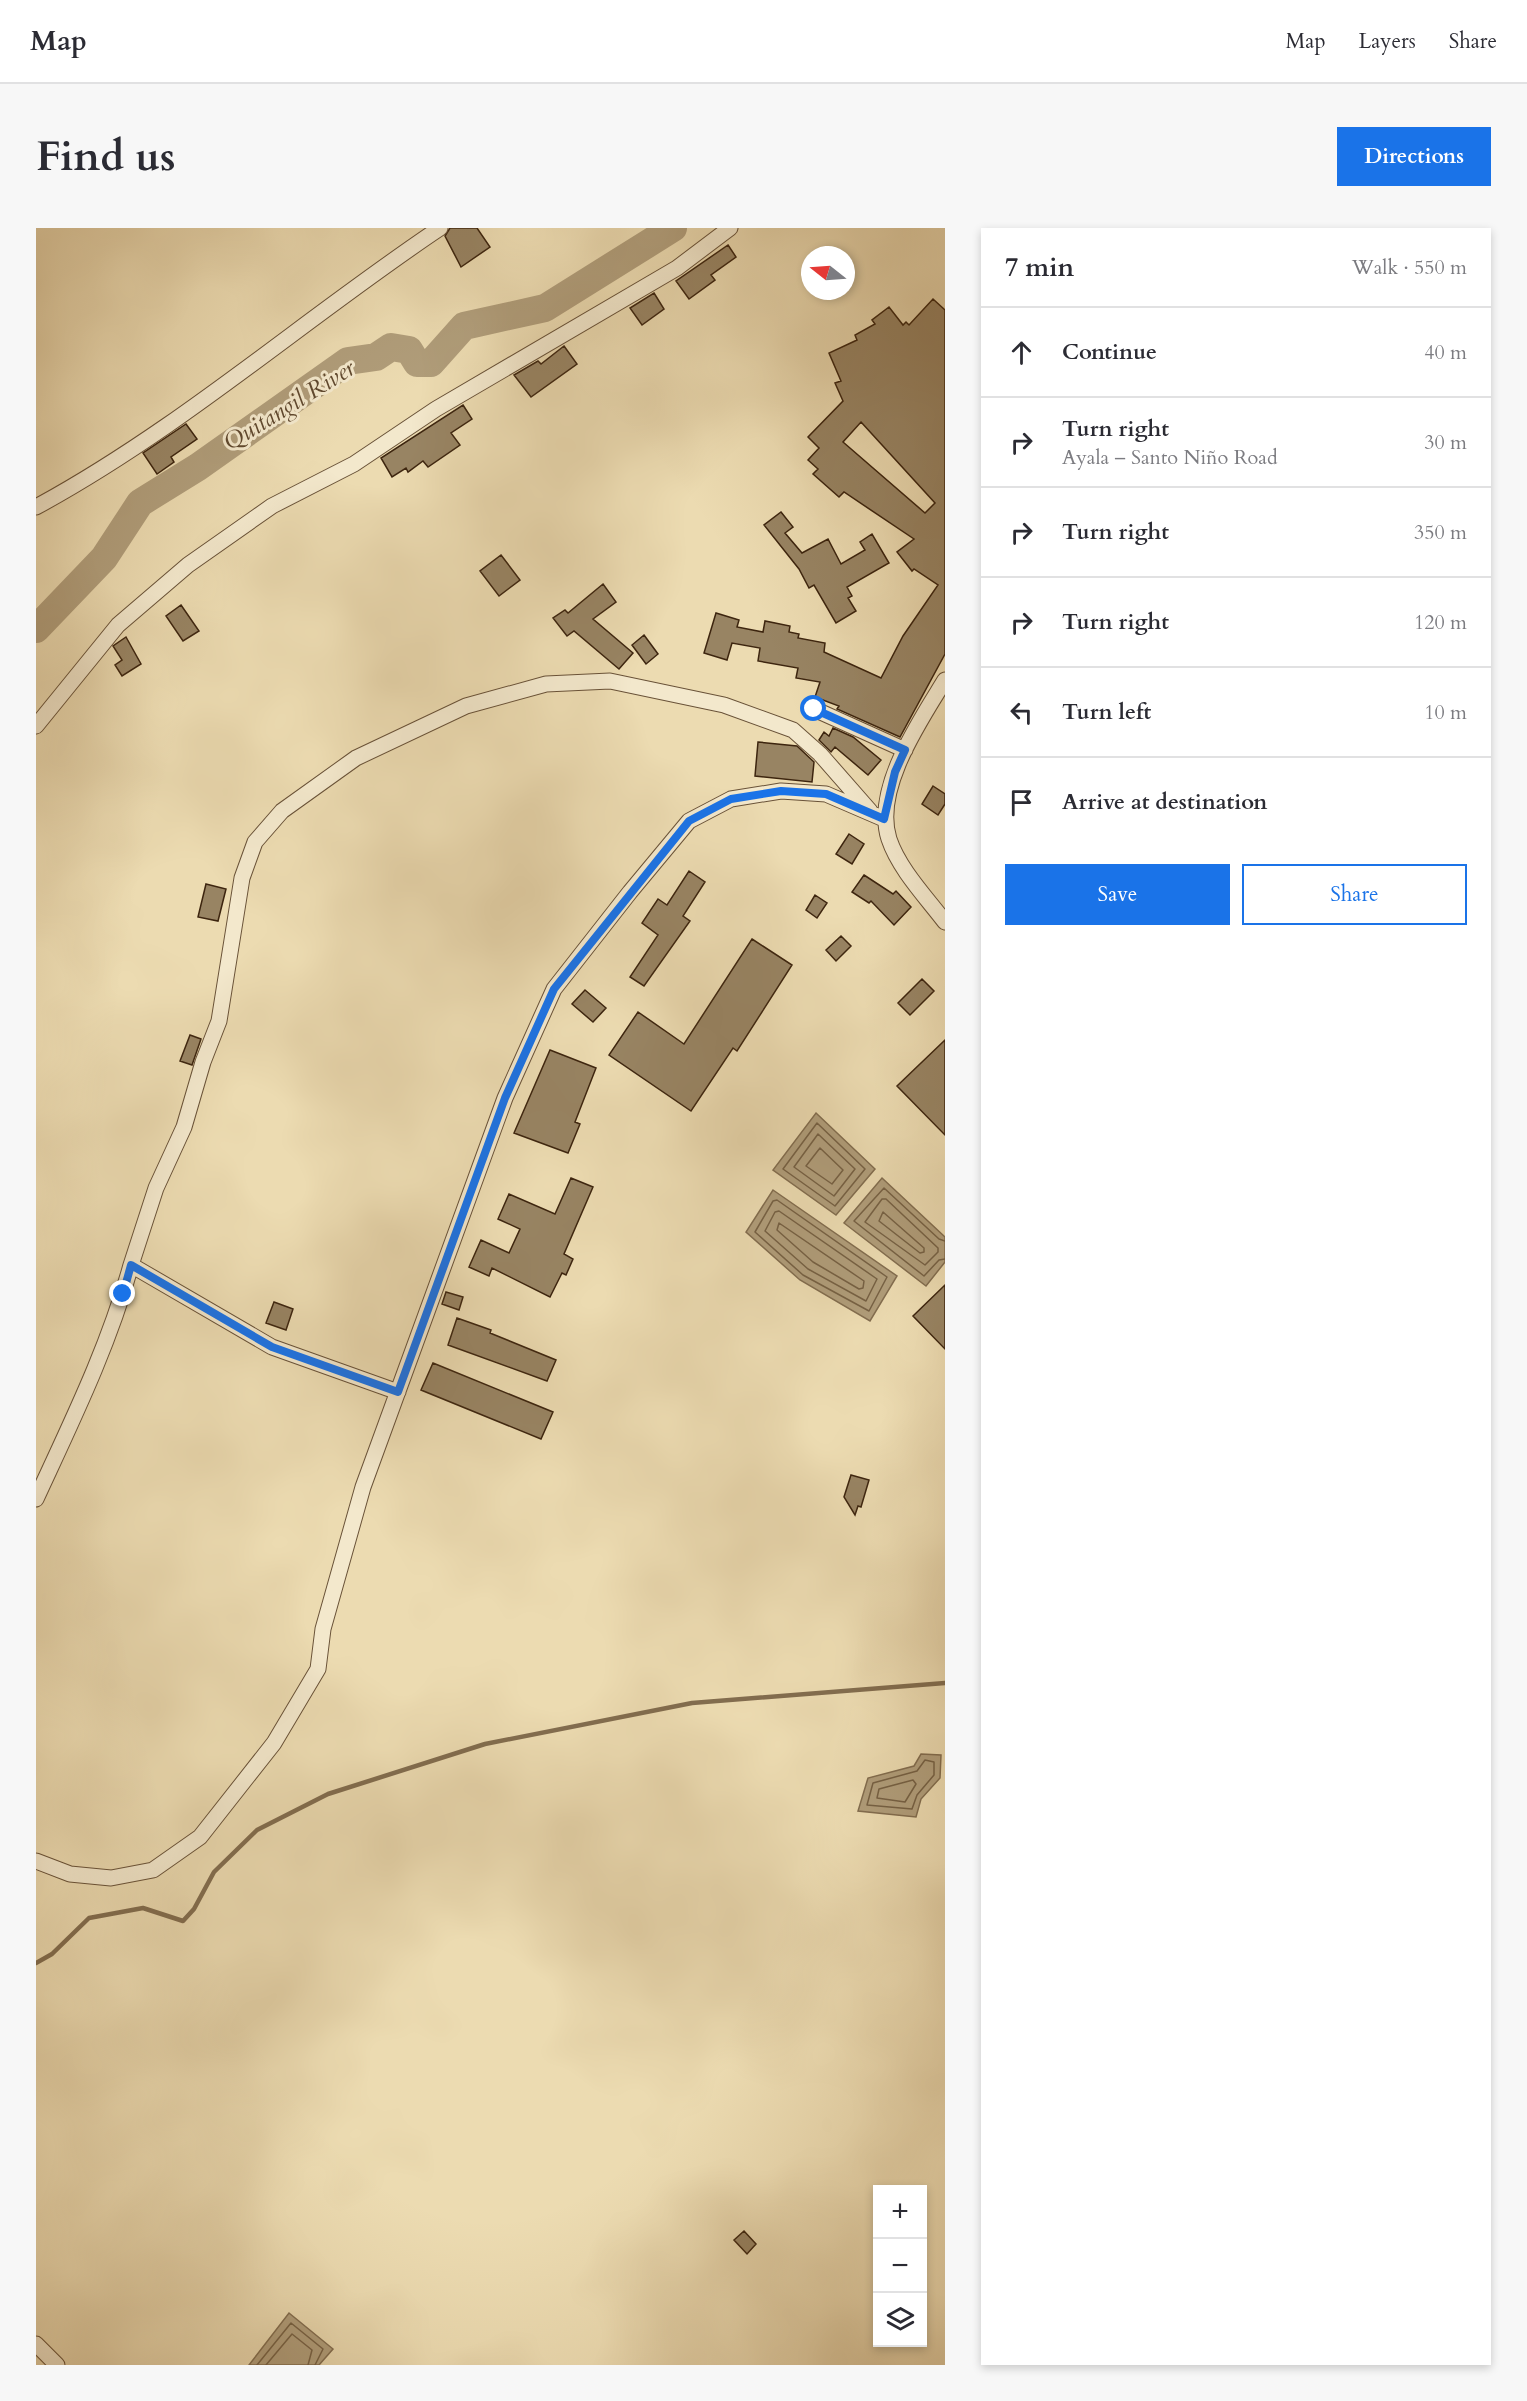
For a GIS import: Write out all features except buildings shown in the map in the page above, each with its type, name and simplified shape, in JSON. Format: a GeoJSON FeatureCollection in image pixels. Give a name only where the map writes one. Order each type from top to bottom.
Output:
{"type":"FeatureCollection","features":[{"type":"Feature","properties":{"kind":"street"},"geometry":{"type":"LineString","coordinates":[[36,507],[80,483],[181,416],[440,228]]}},
{"type":"Feature","properties":{"kind":"street"},"geometry":{"type":"LineString","coordinates":[[36,726],[118,625],[188,565],[272,506],[354,464],[436,409],[677,268],[730,228]]}},
{"type":"Feature","properties":{"kind":"street"},"geometry":{"type":"LineString","coordinates":[[878,816],[905,750],[945,680]]}},
{"type":"Feature","properties":{"kind":"street"},"geometry":{"type":"LineString","coordinates":[[36,1499],[90,1378],[123,1294],[156,1188],[184,1127],[203,1062],[219,1022],[242,878],[255,842],[282,811],[356,758],[466,706],[546,684],[609,681],[724,705],[793,730],[820,754],[878,816],[902,864],[945,922]]}},
{"type":"Feature","properties":{"kind":"street"},"geometry":{"type":"LineString","coordinates":[[814,709],[905,750]]}},
{"type":"Feature","properties":{"kind":"street"},"geometry":{"type":"LineString","coordinates":[[36,1862],[70,1874],[111,1878],[153,1870],[200,1837],[274,1743],[318,1669],[323,1629],[363,1487],[505,1098],[554,989],[623,901],[689,821],[731,799],[781,791],[826,794],[878,816]]}},
{"type":"Feature","properties":{"kind":"street"},"geometry":{"type":"LineString","coordinates":[[131,1265],[272,1347],[398,1392]]}},
{"type":"Feature","properties":{"kind":"street"},"geometry":{"type":"LineString","coordinates":[[36,2344],[57,2365]]}},
{"type":"Feature","properties":{"kind":"water"},"geometry":{"type":"Polygon","coordinates":[[[816,1113],[875,1169],[836,1215],[773,1170],[816,1113]]]}},
{"type":"Feature","properties":{"kind":"water"},"geometry":{"type":"Polygon","coordinates":[[[882,1178],[945,1237],[945,1262],[926,1286],[844,1223],[882,1178]]]}},
{"type":"Feature","properties":{"kind":"water"},"geometry":{"type":"Polygon","coordinates":[[[773,1190],[897,1276],[870,1321],[800,1280],[746,1232],[773,1190]]]}},
{"type":"Feature","properties":{"kind":"water"},"geometry":{"type":"Polygon","coordinates":[[[921,1754],[941,1755],[940,1778],[921,1799],[916,1817],[858,1811],[868,1778],[914,1766],[921,1754]]]}},
{"type":"Feature","properties":{"kind":"water"},"geometry":{"type":"Polygon","coordinates":[[[289,2313],[333,2349],[319,2365],[249,2365],[289,2313]]]}},
{"type":"Feature","properties":{"kind":"waterway","name":"Quitangil River"},"geometry":{"type":"LineString","coordinates":[[36,629],[104,558],[140,503],[198,467],[348,361],[376,357],[391,347],[409,350],[417,363],[431,363],[464,326],[545,308],[673,228]]}},
{"type":"Feature","properties":{"kind":"waterway"},"geometry":{"type":"LineString","coordinates":[[36,1963],[52,1954],[89,1918],[143,1908],[183,1921],[194,1909],[214,1872],[257,1830],[328,1794],[485,1744],[692,1703],[945,1683]]}},
{"type":"Feature","properties":{"kind":"route"},"geometry":{"type":"LineString","coordinates":[[123,1294],[131,1265],[272,1347],[398,1392],[505,1098],[554,989],[689,821],[731,799],[781,791],[826,794],[884,819],[895,772],[905,750],[814,709]]}}]}
